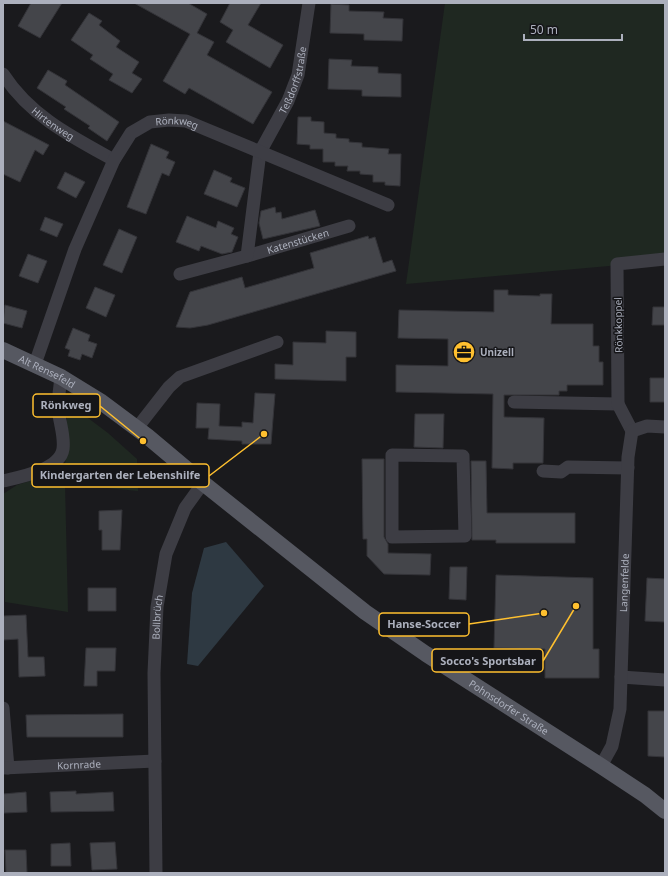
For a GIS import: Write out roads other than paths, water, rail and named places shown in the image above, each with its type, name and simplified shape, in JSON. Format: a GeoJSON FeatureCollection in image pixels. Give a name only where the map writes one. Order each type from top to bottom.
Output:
{"type":"FeatureCollection","features":[{"type":"Feature","properties":{"kind":"main road","name":"Alt Rensefeld"},"geometry":{"type":"LineString","coordinates":[[3,350],[61,377],[100,401],[137,428],[202,483]]}},
{"type":"Feature","properties":{"kind":"main road","name":"Pohnsdorfer Straße"},"geometry":{"type":"LineString","coordinates":[[202,483],[365,612],[426,654],[645,795],[665,811]]}},
{"type":"Feature","properties":{"kind":"street","name":"Teßdorffstraße"},"geometry":{"type":"LineString","coordinates":[[260,152],[288,101],[298,75],[309,3]]}},
{"type":"Feature","properties":{"kind":"street","name":"Hirtenweg"},"geometry":{"type":"LineString","coordinates":[[3,74],[32,109],[61,131],[114,160]]}},
{"type":"Feature","properties":{"kind":"street","name":"Rönkweg"},"geometry":{"type":"LineString","coordinates":[[35,364],[75,249],[114,160],[131,133],[150,122],[169,120],[186,121],[388,205]]}},
{"type":"Feature","properties":{"kind":"street"},"geometry":{"type":"LineString","coordinates":[[247,256],[260,152]]}},
{"type":"Feature","properties":{"kind":"street","name":"Katenstücken"},"geometry":{"type":"LineString","coordinates":[[180,274],[349,226]]}},
{"type":"Feature","properties":{"kind":"street","name":"Rönkkoppel"},"geometry":{"type":"LineString","coordinates":[[632,431],[618,404],[617,264],[665,259]]}},
{"type":"Feature","properties":{"kind":"street"},"geometry":{"type":"LineString","coordinates":[[137,428],[169,387],[180,377],[278,342]]}},
{"type":"Feature","properties":{"kind":"street"},"geometry":{"type":"LineString","coordinates":[[3,481],[31,474],[52,465],[60,456],[63,449],[58,408],[61,377]]}},
{"type":"Feature","properties":{"kind":"street"},"geometry":{"type":"LineString","coordinates":[[514,402],[618,404]]}},
{"type":"Feature","properties":{"kind":"street"},"geometry":{"type":"LineString","coordinates":[[632,431],[647,426],[665,427]]}},
{"type":"Feature","properties":{"kind":"street","name":"Langenfelde"},"geometry":{"type":"LineString","coordinates":[[601,766],[612,746],[620,709],[628,468],[632,431]]}},
{"type":"Feature","properties":{"kind":"street"},"geometry":{"type":"LineString","coordinates":[[392,455],[463,456],[465,536],[440,537],[392,537],[392,455]]}},
{"type":"Feature","properties":{"kind":"street"},"geometry":{"type":"LineString","coordinates":[[543,472],[561,472],[568,467],[628,468]]}},
{"type":"Feature","properties":{"kind":"street","name":"Bollbrüch"},"geometry":{"type":"LineString","coordinates":[[156,873],[154,673],[157,607],[166,554],[185,508],[202,483]]}},
{"type":"Feature","properties":{"kind":"street"},"geometry":{"type":"LineString","coordinates":[[621,677],[665,680]]}},
{"type":"Feature","properties":{"kind":"street"},"geometry":{"type":"LineString","coordinates":[[3,708],[6,768]]}},
{"type":"Feature","properties":{"kind":"street","name":"Kornrade"},"geometry":{"type":"LineString","coordinates":[[6,768],[155,761]]}},
{"type":"Feature","properties":{"kind":"place","name":"Unizell"},"geometry":{"type":"Point","coordinates":[464,352]}},
{"type":"Feature","properties":{"kind":"place","name":"Kindergarten der Lebenshilfe"},"geometry":{"type":"Point","coordinates":[264,434]}},
{"type":"Feature","properties":{"kind":"place","name":"Rönkweg"},"geometry":{"type":"Point","coordinates":[143,441]}},
{"type":"Feature","properties":{"kind":"place","name":"Socco's Sportsbar"},"geometry":{"type":"Point","coordinates":[576,606]}},
{"type":"Feature","properties":{"kind":"place","name":"Hanse-Soccer"},"geometry":{"type":"Point","coordinates":[544,613]}}]}
